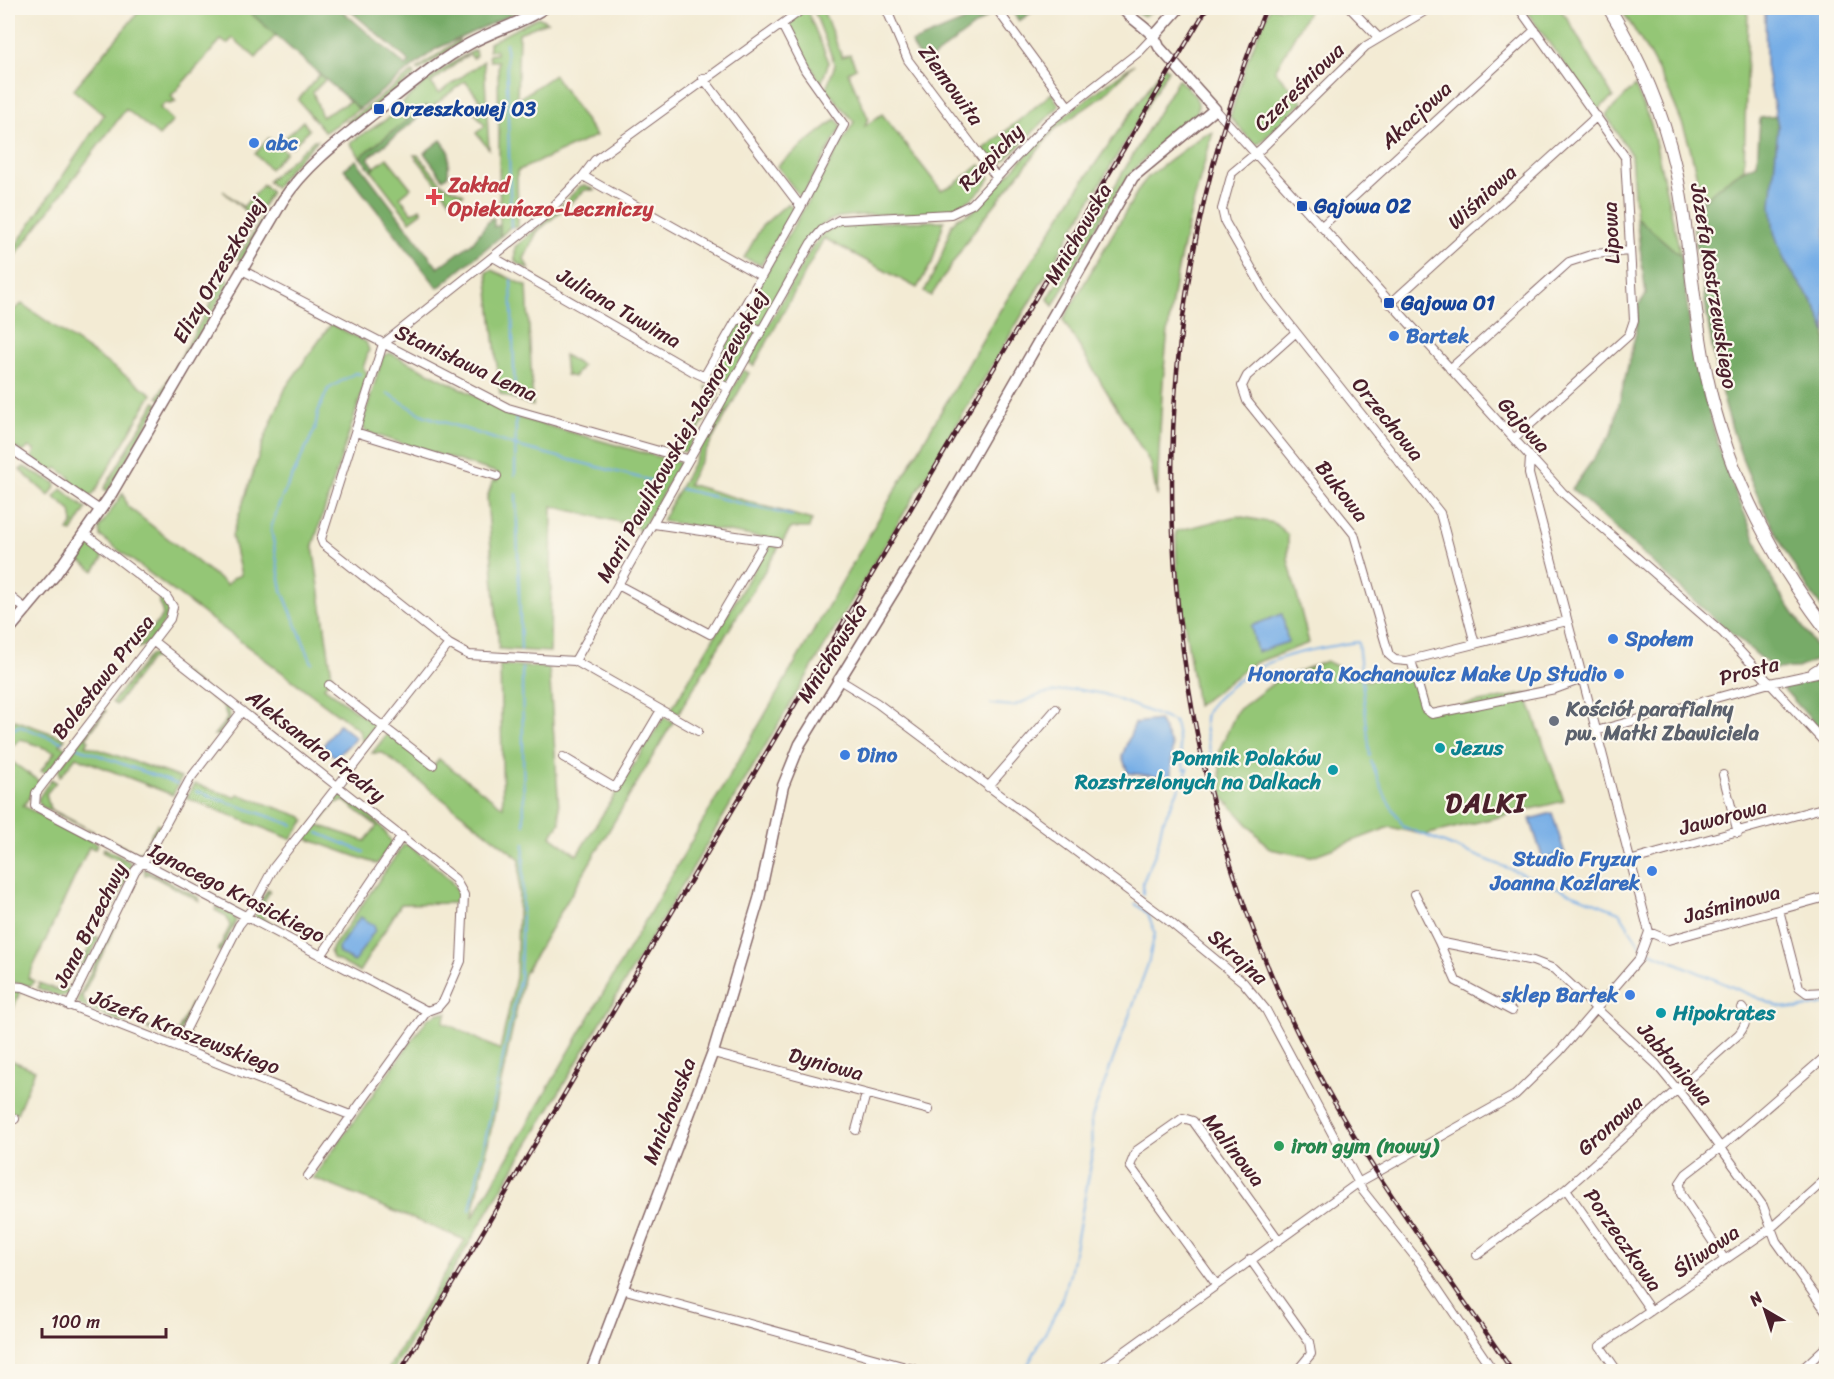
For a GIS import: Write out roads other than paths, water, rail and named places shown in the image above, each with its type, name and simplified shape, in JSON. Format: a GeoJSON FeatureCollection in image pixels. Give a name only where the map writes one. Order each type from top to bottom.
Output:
{"type":"FeatureCollection","features":[{"type":"Feature","properties":{"kind":"main road","name":"Józefa Kostrzewskiego"},"geometry":{"type":"LineString","coordinates":[[1609,8],[1643,70],[1668,139],[1679,188],[1702,352],[1728,454],[1776,554],[1799,592],[1827,629]]}},
{"type":"Feature","properties":{"kind":"street","name":"Elizy Orzeszkowej"},"geometry":{"type":"LineString","coordinates":[[8,631],[27,610],[85,534],[291,188],[331,147],[439,62],[472,42],[521,22],[544,8]]}},
{"type":"Feature","properties":{"kind":"street"},"geometry":{"type":"LineString","coordinates":[[698,731],[575,661],[469,655],[449,644],[323,544],[321,539],[383,344],[544,216],[583,176],[595,160],[703,78],[804,8]]}},
{"type":"Feature","properties":{"kind":"street","name":"Ziemowita"},"geometry":{"type":"LineString","coordinates":[[886,8],[908,60],[997,178]]}},
{"type":"Feature","properties":{"kind":"street"},"geometry":{"type":"LineString","coordinates":[[996,8],[1068,106]]}},
{"type":"Feature","properties":{"kind":"street"},"geometry":{"type":"LineString","coordinates":[[1122,8],[1136,23],[1155,35],[1164,54],[1215,110]]}},
{"type":"Feature","properties":{"kind":"street"},"geometry":{"type":"LineString","coordinates":[[1155,35],[1179,8]]}},
{"type":"Feature","properties":{"kind":"street"},"geometry":{"type":"LineString","coordinates":[[1350,8],[1378,38]]}},
{"type":"Feature","properties":{"kind":"street","name":"Czereśniowa"},"geometry":{"type":"LineString","coordinates":[[1255,154],[1378,38],[1430,8]]}},
{"type":"Feature","properties":{"kind":"street","name":"Lipowa"},"geometry":{"type":"LineString","coordinates":[[1514,439],[1632,331],[1625,158],[1519,8]]}},
{"type":"Feature","properties":{"kind":"street","name":"Marii Pawlikowskiej-Jasnorzewskiej"},"geometry":{"type":"LineString","coordinates":[[704,376],[801,207],[844,125],[805,70],[782,25]]}},
{"type":"Feature","properties":{"kind":"street","name":"Akacjowa"},"geometry":{"type":"LineString","coordinates":[[1321,227],[1535,30]]}},
{"type":"Feature","properties":{"kind":"street","name":"Rzepichy"},"geometry":{"type":"LineString","coordinates":[[822,230],[839,220],[951,214],[972,204],[1048,123],[1140,51],[1155,35]]}},
{"type":"Feature","properties":{"kind":"street"},"geometry":{"type":"LineString","coordinates":[[703,78],[801,207]]}},
{"type":"Feature","properties":{"kind":"street","name":"Gajowa"},"geometry":{"type":"LineString","coordinates":[[1215,110],[1563,493],[1724,633],[1827,744]]}},
{"type":"Feature","properties":{"kind":"street","name":"Mnichowska"},"geometry":{"type":"LineString","coordinates":[[591,1371],[713,1053],[759,899],[783,786],[800,744],[919,550],[1133,177],[1215,110]]}},
{"type":"Feature","properties":{"kind":"street","name":"Wiśniowa"},"geometry":{"type":"LineString","coordinates":[[1390,304],[1597,116]]}},
{"type":"Feature","properties":{"kind":"street","name":"Orzechowa"},"geometry":{"type":"LineString","coordinates":[[1255,154],[1229,178],[1222,216],[1268,297],[1440,513],[1475,644]]}},
{"type":"Feature","properties":{"kind":"street"},"geometry":{"type":"LineString","coordinates":[[583,176],[761,276]]}},
{"type":"Feature","properties":{"kind":"street","name":"Marii Pawlikowskiej-Jasnorzewskiej"},"geometry":{"type":"LineString","coordinates":[[575,661],[654,524],[687,459],[811,243],[822,230]]}},
{"type":"Feature","properties":{"kind":"street"},"geometry":{"type":"LineString","coordinates":[[1450,369],[1569,262],[1594,254],[1630,251]]}},
{"type":"Feature","properties":{"kind":"street","name":"Juliana Tuwima"},"geometry":{"type":"LineString","coordinates":[[494,257],[729,388]]}},
{"type":"Feature","properties":{"kind":"street","name":"Stanisława Lema"},"geometry":{"type":"LineString","coordinates":[[242,270],[248,270],[383,344],[508,408],[687,459]]}},
{"type":"Feature","properties":{"kind":"street"},"geometry":{"type":"LineString","coordinates":[[738,318],[761,331]]}},
{"type":"Feature","properties":{"kind":"street","name":"Bukowa"},"geometry":{"type":"LineString","coordinates":[[1295,333],[1247,376],[1242,386],[1247,401],[1354,534],[1389,655],[1395,660],[1411,660]]}},
{"type":"Feature","properties":{"kind":"street"},"geometry":{"type":"LineString","coordinates":[[355,432],[497,476]]}},
{"type":"Feature","properties":{"kind":"street"},"geometry":{"type":"LineString","coordinates":[[8,447],[100,510]]}},
{"type":"Feature","properties":{"kind":"street"},"geometry":{"type":"LineString","coordinates":[[1096,1371],[1358,1183],[1515,1095],[1560,1052],[1642,954],[1649,932],[1529,474],[1530,457]]}},
{"type":"Feature","properties":{"kind":"street"},"geometry":{"type":"LineString","coordinates":[[654,524],[777,542]]}},
{"type":"Feature","properties":{"kind":"street","name":"Bolesława Prusa"},"geometry":{"type":"LineString","coordinates":[[34,802],[34,797],[47,778],[170,619],[171,603],[85,534]]}},
{"type":"Feature","properties":{"kind":"street"},"geometry":{"type":"LineString","coordinates":[[618,585],[710,634],[765,541]]}},
{"type":"Feature","properties":{"kind":"street"},"geometry":{"type":"LineString","coordinates":[[8,595],[27,610]]}},
{"type":"Feature","properties":{"kind":"street"},"geometry":{"type":"LineString","coordinates":[[1567,621],[1411,660],[1425,708],[1432,714],[1555,689],[1582,679]]}},
{"type":"Feature","properties":{"kind":"street","name":"Aleksandra Fredry"},"geometry":{"type":"LineString","coordinates":[[153,642],[455,879],[464,895],[461,961],[444,1000],[438,1007],[427,1011]]}},
{"type":"Feature","properties":{"kind":"street"},"geometry":{"type":"LineString","coordinates":[[177,1047],[239,925],[246,918],[274,867],[449,644]]}},
{"type":"Feature","properties":{"kind":"street","name":"Prosta"},"geometry":{"type":"LineString","coordinates":[[1807,674],[1827,663]]}},
{"type":"Feature","properties":{"kind":"street","name":"Prosta"},"geometry":{"type":"LineString","coordinates":[[1596,731],[1770,683],[1827,671]]}},
{"type":"Feature","properties":{"kind":"street","name":"Skrajna"},"geometry":{"type":"LineString","coordinates":[[838,679],[878,703],[1165,918],[1251,990],[1266,1010],[1358,1183],[1420,1263],[1494,1371]]}},
{"type":"Feature","properties":{"kind":"street"},"geometry":{"type":"LineString","coordinates":[[329,685],[433,765]]}},
{"type":"Feature","properties":{"kind":"street"},"geometry":{"type":"LineString","coordinates":[[988,787],[1056,709]]}},
{"type":"Feature","properties":{"kind":"street"},"geometry":{"type":"LineString","coordinates":[[563,757],[615,788],[661,710]]}},
{"type":"Feature","properties":{"kind":"street","name":"Jana Brzechwy"},"geometry":{"type":"LineString","coordinates":[[69,1006],[135,871],[148,856],[190,778],[242,711]]}},
{"type":"Feature","properties":{"kind":"street"},"geometry":{"type":"LineString","coordinates":[[1723,775],[1738,833]]}},
{"type":"Feature","properties":{"kind":"street","name":"Ignacego Krasickiego"},"geometry":{"type":"LineString","coordinates":[[34,802],[39,810],[427,1011]]}},
{"type":"Feature","properties":{"kind":"street","name":"Jaworowa"},"geometry":{"type":"LineString","coordinates":[[1629,861],[1827,807]]}},
{"type":"Feature","properties":{"kind":"street"},"geometry":{"type":"LineString","coordinates":[[321,956],[402,836]]}},
{"type":"Feature","properties":{"kind":"street"},"geometry":{"type":"LineString","coordinates":[[1415,894],[1456,981],[1512,1011]]}},
{"type":"Feature","properties":{"kind":"street","name":"Jaśminowa"},"geometry":{"type":"LineString","coordinates":[[1649,932],[1668,940],[1827,897]]}},
{"type":"Feature","properties":{"kind":"street"},"geometry":{"type":"LineString","coordinates":[[1779,910],[1800,989],[1807,993],[1827,992]]}},
{"type":"Feature","properties":{"kind":"street","name":"Jabłoniowa"},"geometry":{"type":"LineString","coordinates":[[1439,942],[1543,964],[1563,975],[1599,1008],[1656,1064],[1677,1089],[1763,1206],[1776,1241],[1827,1311]]}},
{"type":"Feature","properties":{"kind":"street","name":"Józefa Kraszewskiego"},"geometry":{"type":"LineString","coordinates":[[8,986],[23,987],[350,1115]]}},
{"type":"Feature","properties":{"kind":"street","name":"Gronowa"},"geometry":{"type":"LineString","coordinates":[[1477,1255],[1566,1189],[1739,1034],[1746,1023],[1745,1012],[1742,1008]]}},
{"type":"Feature","properties":{"kind":"street"},"geometry":{"type":"LineString","coordinates":[[308,1176],[427,1011]]}},
{"type":"Feature","properties":{"kind":"street","name":"Dyniowa"},"geometry":{"type":"LineString","coordinates":[[713,1053],[929,1110]]}},
{"type":"Feature","properties":{"kind":"street"},"geometry":{"type":"LineString","coordinates":[[1725,1260],[1681,1194],[1680,1183],[1686,1174],[1721,1148],[1827,1056]]}},
{"type":"Feature","properties":{"kind":"street"},"geometry":{"type":"LineString","coordinates":[[856,1130],[866,1094]]}},
{"type":"Feature","properties":{"kind":"street","name":"Malinowa"},"geometry":{"type":"LineString","coordinates":[[1216,1284],[1130,1166],[1136,1151],[1183,1118],[1193,1121],[1278,1239]]}},
{"type":"Feature","properties":{"kind":"street","name":"Śliwowa"},"geometry":{"type":"LineString","coordinates":[[1618,1371],[1600,1346],[1771,1228],[1827,1179]]}},
{"type":"Feature","properties":{"kind":"street","name":"Porzeczkowa"},"geometry":{"type":"LineString","coordinates":[[1566,1189],[1650,1311]]}},
{"type":"Feature","properties":{"kind":"street"},"geometry":{"type":"LineString","coordinates":[[1250,1259],[1310,1342],[1311,1354],[1296,1371]]}},
{"type":"Feature","properties":{"kind":"street"},"geometry":{"type":"LineString","coordinates":[[622,1289],[924,1371]]}},
{"type":"Feature","properties":{"kind":"street"},"geometry":{"type":"LineString","coordinates":[[1799,1371],[1827,1347]]}},
{"type":"Feature","properties":{"kind":"water"},"geometry":{"type":"Polygon","coordinates":[[[1765,8],[1826,8],[1826,333],[1816,307],[1785,262],[1774,232],[1771,205],[1778,126],[1766,66],[1765,8]]]}},
{"type":"Feature","properties":{"kind":"water"},"geometry":{"type":"Polygon","coordinates":[[[1282,614],[1288,642],[1257,652],[1251,626],[1282,614]]]}},
{"type":"Feature","properties":{"kind":"water"},"geometry":{"type":"Polygon","coordinates":[[[1159,720],[1172,746],[1171,778],[1128,773],[1122,756],[1135,723],[1159,720]]]}},
{"type":"Feature","properties":{"kind":"water"},"geometry":{"type":"Polygon","coordinates":[[[339,724],[356,738],[336,757],[322,747],[339,724]]]}},
{"type":"Feature","properties":{"kind":"water"},"geometry":{"type":"Polygon","coordinates":[[[1552,813],[1565,854],[1543,859],[1530,819],[1552,813]]]}},
{"type":"Feature","properties":{"kind":"water"},"geometry":{"type":"Polygon","coordinates":[[[360,917],[374,925],[375,930],[354,962],[339,953],[338,948],[360,917]]]}},
{"type":"Feature","properties":{"kind":"waterway"},"geometry":{"type":"LineString","coordinates":[[506,43],[511,227]]}},
{"type":"Feature","properties":{"kind":"waterway"},"geometry":{"type":"LineString","coordinates":[[511,280],[515,397]]}},
{"type":"Feature","properties":{"kind":"waterway"},"geometry":{"type":"LineString","coordinates":[[312,663],[282,590],[271,528],[279,504],[315,429],[318,412],[328,389],[355,373],[360,374]]}},
{"type":"Feature","properties":{"kind":"waterway"},"geometry":{"type":"LineString","coordinates":[[387,393],[423,415],[516,446],[660,483]]}},
{"type":"Feature","properties":{"kind":"waterway"},"geometry":{"type":"LineString","coordinates":[[515,475],[516,416]]}},
{"type":"Feature","properties":{"kind":"waterway"},"geometry":{"type":"LineString","coordinates":[[681,489],[793,516]]}},
{"type":"Feature","properties":{"kind":"waterway"},"geometry":{"type":"LineString","coordinates":[[516,494],[521,650]]}},
{"type":"Feature","properties":{"kind":"waterway"},"geometry":{"type":"LineString","coordinates":[[1213,764],[1205,715],[1211,704],[1223,693],[1253,671],[1269,663],[1303,652],[1358,642],[1370,756]]}},
{"type":"Feature","properties":{"kind":"waterway"},"geometry":{"type":"LineString","coordinates":[[522,668],[524,825]]}},
{"type":"Feature","properties":{"kind":"waterway"},"geometry":{"type":"LineString","coordinates":[[991,704],[1013,706],[1042,694],[1075,689],[1104,694],[1175,722],[1184,769],[1188,769],[1162,824],[1157,849],[1143,882],[1143,894]]}},
{"type":"Feature","properties":{"kind":"waterway"},"geometry":{"type":"LineString","coordinates":[[8,732],[19,726],[62,742]]}},
{"type":"Feature","properties":{"kind":"waterway"},"geometry":{"type":"LineString","coordinates":[[76,747],[177,784]]}},
{"type":"Feature","properties":{"kind":"waterway"},"geometry":{"type":"LineString","coordinates":[[1371,761],[1386,798],[1404,827],[1619,912],[1640,945]]}},
{"type":"Feature","properties":{"kind":"waterway"},"geometry":{"type":"LineString","coordinates":[[196,791],[293,825]]}},
{"type":"Feature","properties":{"kind":"waterway"},"geometry":{"type":"LineString","coordinates":[[318,833],[364,852]]}},
{"type":"Feature","properties":{"kind":"waterway"},"geometry":{"type":"LineString","coordinates":[[470,1210],[520,978],[524,843]]}},
{"type":"Feature","properties":{"kind":"waterway"},"geometry":{"type":"LineString","coordinates":[[1024,1372],[1059,1307],[1070,1274],[1092,1159],[1091,1120],[1148,964],[1155,933],[1148,914],[1135,904]]}},
{"type":"Feature","properties":{"kind":"waterway"},"geometry":{"type":"LineString","coordinates":[[1648,951],[1777,1006],[1797,1009],[1826,1004]]}},
{"type":"Feature","properties":{"kind":"railway"},"geometry":{"type":"LineString","coordinates":[[400,1372],[1207,8]]}},
{"type":"Feature","properties":{"kind":"railway"},"geometry":{"type":"LineString","coordinates":[[1266,8],[1222,134],[1191,263],[1175,394],[1173,526],[1184,658],[1209,788],[1248,915],[1300,1038],[1347,1125],[1373,1167],[1513,1372]]}},
{"type":"Feature","properties":{"kind":"place","name":"Orzeszkowej 03"},"geometry":{"type":"Point","coordinates":[379,109]}},
{"type":"Feature","properties":{"kind":"place","name":"abc"},"geometry":{"type":"Point","coordinates":[254,143]}},
{"type":"Feature","properties":{"kind":"place","name":"Zakład Opiekuńczo-Leczniczy"},"geometry":{"type":"Point","coordinates":[434,197]}},
{"type":"Feature","properties":{"kind":"place","name":"Gajowa 02"},"geometry":{"type":"Point","coordinates":[1302,206]}},
{"type":"Feature","properties":{"kind":"place","name":"Gajowa 01"},"geometry":{"type":"Point","coordinates":[1389,303]}},
{"type":"Feature","properties":{"kind":"place","name":"Bartek"},"geometry":{"type":"Point","coordinates":[1394,336]}},
{"type":"Feature","properties":{"kind":"place","name":"Społem"},"geometry":{"type":"Point","coordinates":[1613,639]}},
{"type":"Feature","properties":{"kind":"place","name":"Honorata Kochanowicz Make Up Studio"},"geometry":{"type":"Point","coordinates":[1619,674]}},
{"type":"Feature","properties":{"kind":"place","name":"Kościół parafialny pw. Matki Zbawiciela"},"geometry":{"type":"Point","coordinates":[1554,721]}},
{"type":"Feature","properties":{"kind":"place","name":"Jezus"},"geometry":{"type":"Point","coordinates":[1440,748]}},
{"type":"Feature","properties":{"kind":"place","name":"Dino"},"geometry":{"type":"Point","coordinates":[845,755]}},
{"type":"Feature","properties":{"kind":"place","name":"Pomnik Polaków Rozstrzelonych na Dalkach"},"geometry":{"type":"Point","coordinates":[1333,770]}},
{"type":"Feature","properties":{"kind":"place","name":"Studio Fryzur Joanna Koźlarek"},"geometry":{"type":"Point","coordinates":[1652,871]}},
{"type":"Feature","properties":{"kind":"place","name":"sklep Bartek"},"geometry":{"type":"Point","coordinates":[1630,995]}},
{"type":"Feature","properties":{"kind":"place","name":"Hipokrates"},"geometry":{"type":"Point","coordinates":[1661,1013]}},
{"type":"Feature","properties":{"kind":"place","name":"iron gym (nowy)"},"geometry":{"type":"Point","coordinates":[1279,1146]}},
{"type":"Feature","properties":{"kind":"district","name":"DALKI"},"geometry":{"type":"Point","coordinates":[1486,803]}}]}
